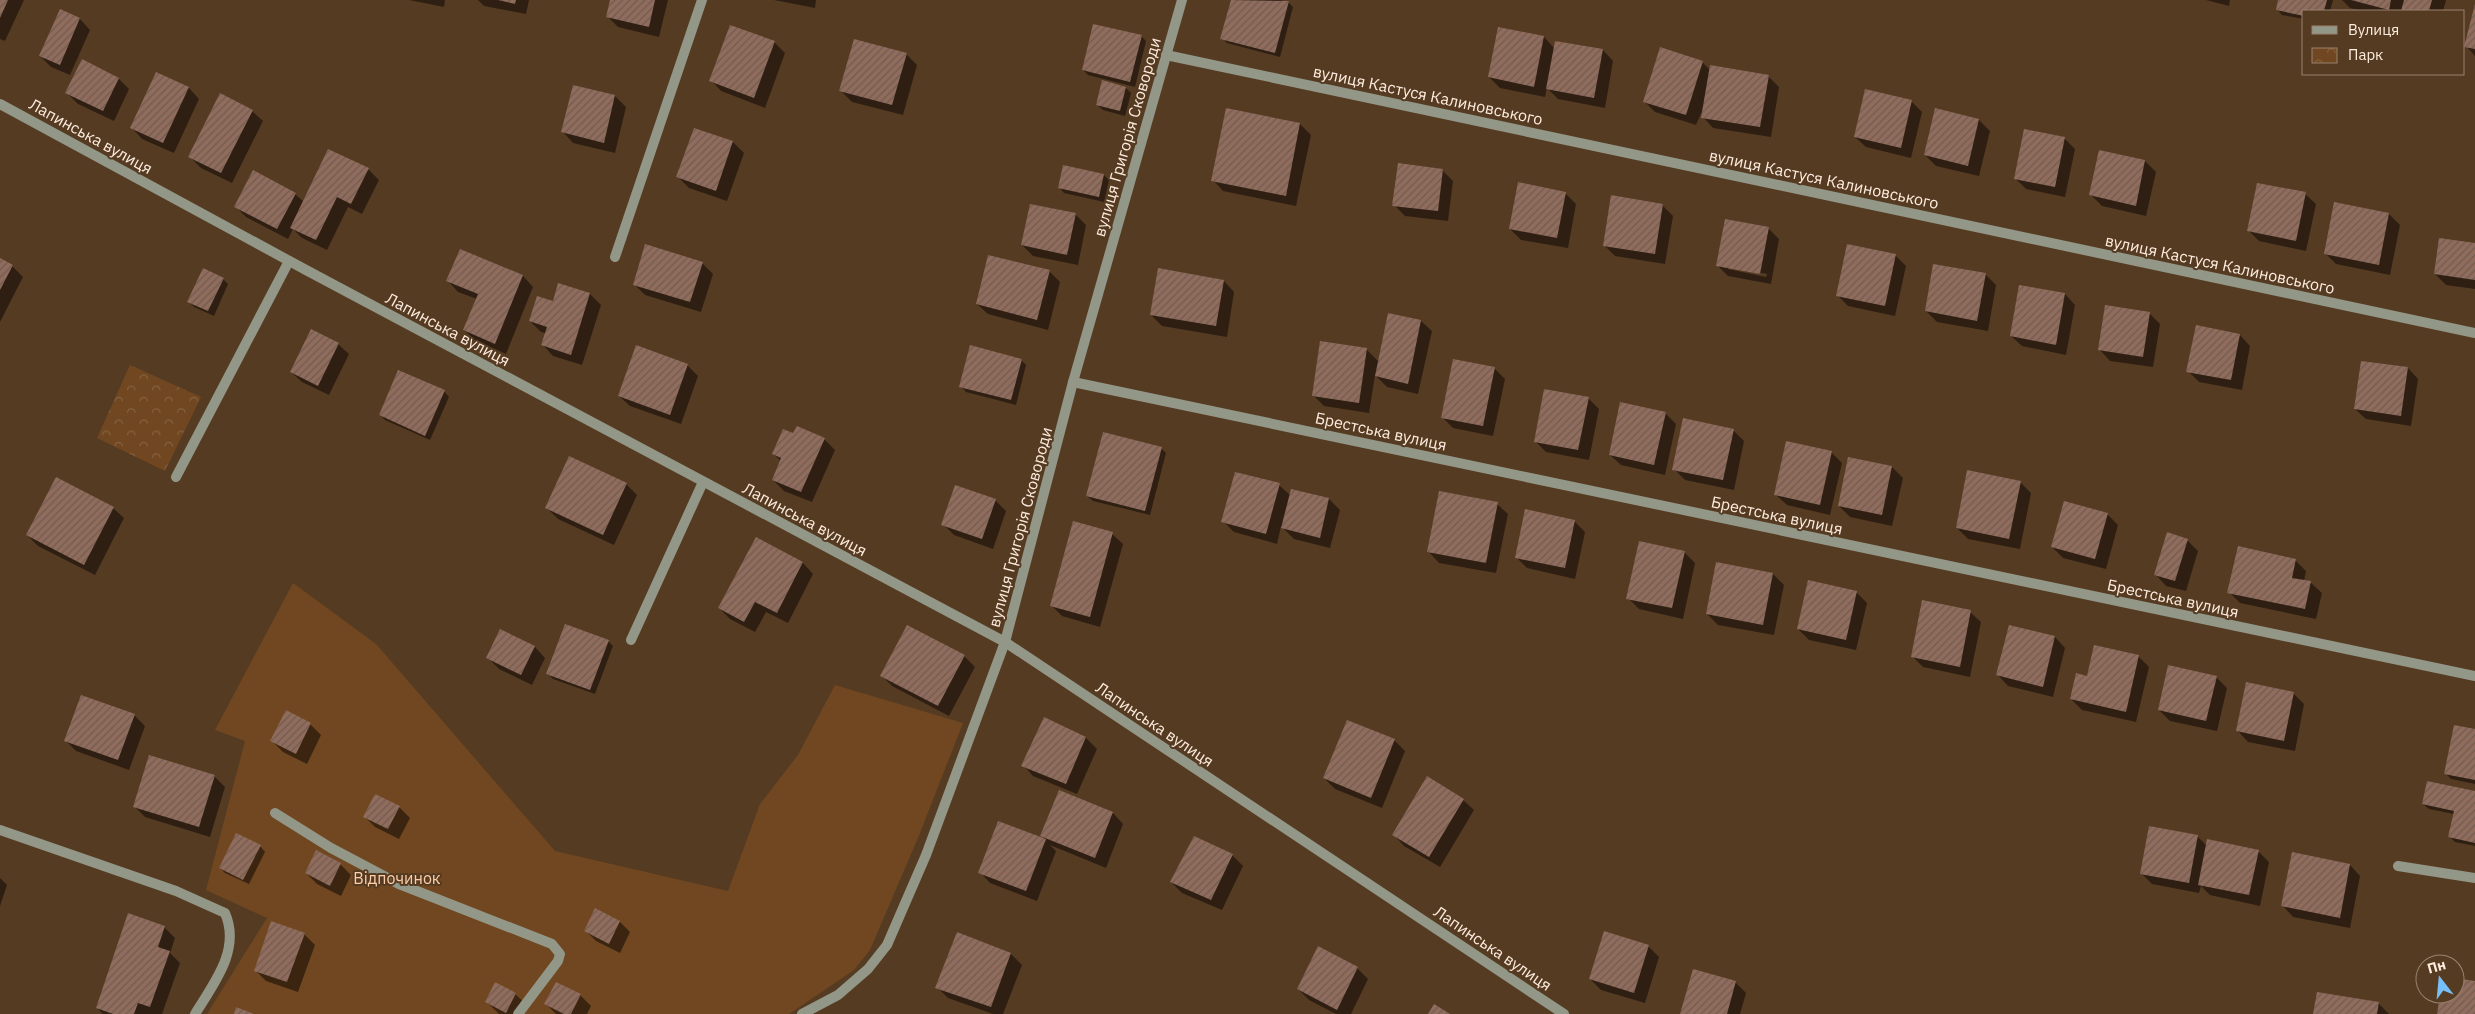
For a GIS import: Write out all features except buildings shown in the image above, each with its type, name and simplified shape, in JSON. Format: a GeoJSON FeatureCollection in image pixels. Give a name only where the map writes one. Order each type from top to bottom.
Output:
{"type":"FeatureCollection","features":[{"type":"Feature","properties":{"kind":"street"},"geometry":{"type":"LineString","coordinates":[[614,258],[702,0]]}},
{"type":"Feature","properties":{"kind":"street","name":"вулиця Григорія Сковороди"},"geometry":{"type":"LineString","coordinates":[[802,1014],[838,995],[868,969],[887,945],[926,856],[1005,642],[1073,382],[1182,0]]}},
{"type":"Feature","properties":{"kind":"street","name":"вулиця Кастуся Калиновського"},"geometry":{"type":"LineString","coordinates":[[1166,55],[2475,333]]}},
{"type":"Feature","properties":{"kind":"street","name":"Лапинська вулиця"},"geometry":{"type":"LineString","coordinates":[[0,104],[289,261],[1005,642],[1564,1014]]}},
{"type":"Feature","properties":{"kind":"street"},"geometry":{"type":"LineString","coordinates":[[176,478],[289,261]]}},
{"type":"Feature","properties":{"kind":"street","name":"Брестська вулиця"},"geometry":{"type":"LineString","coordinates":[[1073,382],[2475,676]]}},
{"type":"Feature","properties":{"kind":"street"},"geometry":{"type":"LineString","coordinates":[[631,640],[703,482]]}},
{"type":"Feature","properties":{"kind":"street"},"geometry":{"type":"LineString","coordinates":[[275,813],[331,848],[399,884],[552,944],[560,954],[558,961],[518,1014]]}},
{"type":"Feature","properties":{"kind":"street"},"geometry":{"type":"LineString","coordinates":[[0,830],[176,891],[225,913],[231,927],[231,942],[220,974],[195,1014]]}},
{"type":"Feature","properties":{"kind":"street"},"geometry":{"type":"LineString","coordinates":[[2398,866],[2475,878]]}},
{"type":"Feature","properties":{"kind":"street"},"geometry":{"type":"LineString","coordinates":[[1545,1014],[1550,1004]]}},
{"type":"Feature","properties":{"kind":"green space"},"geometry":{"type":"Polygon","coordinates":[[[130,365],[201,397],[165,471],[97,438],[130,365]]]}},
{"type":"Feature","properties":{"kind":"green space","name":"Відпочинок"},"geometry":{"type":"Polygon","coordinates":[[[293,583],[376,644],[555,851],[728,891],[760,804],[798,755],[835,685],[963,723],[920,833],[870,950],[854,970],[789,1014],[207,1014],[267,918],[206,890],[245,741],[215,730],[293,583]]]}}]}
